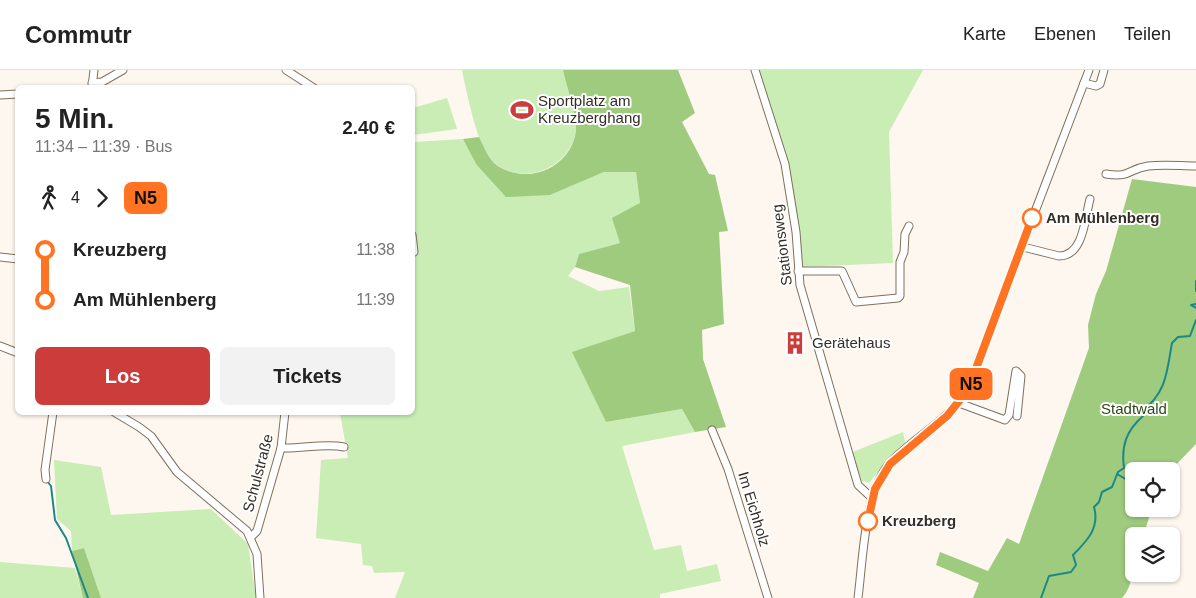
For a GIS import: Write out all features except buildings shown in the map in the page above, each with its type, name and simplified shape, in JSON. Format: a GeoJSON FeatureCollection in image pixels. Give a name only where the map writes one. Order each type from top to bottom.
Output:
{"type":"FeatureCollection","features":[{"type":"Feature","properties":{"kind":"street"},"geometry":{"type":"LineString","coordinates":[[94,70],[92,85],[102,82],[123,70]]}},
{"type":"Feature","properties":{"kind":"street"},"geometry":{"type":"LineString","coordinates":[[286,70],[309,85]]}},
{"type":"Feature","properties":{"kind":"street","name":"Stationsweg"},"geometry":{"type":"LineString","coordinates":[[755,70],[785,164],[796,232],[800,285],[858,485],[872,498]]}},
{"type":"Feature","properties":{"kind":"street"},"geometry":{"type":"LineString","coordinates":[[858,598],[872,498],[882,474],[890,464],[959,403],[973,379],[1089,70]]}},
{"type":"Feature","properties":{"kind":"street"},"geometry":{"type":"LineString","coordinates":[[1084,83],[1096,86],[1100,84],[1104,70]]}},
{"type":"Feature","properties":{"kind":"street"},"geometry":{"type":"LineString","coordinates":[[0,95],[15,94]]}},
{"type":"Feature","properties":{"kind":"street"},"geometry":{"type":"LineString","coordinates":[[1106,174],[1121,176],[1142,167],[1154,165],[1196,166]]}},
{"type":"Feature","properties":{"kind":"street"},"geometry":{"type":"LineString","coordinates":[[1023,247],[1046,254],[1065,256],[1074,251],[1079,243],[1090,199]]}},
{"type":"Feature","properties":{"kind":"street"},"geometry":{"type":"LineString","coordinates":[[798,270],[842,271],[856,302],[898,298],[900,296],[900,262],[909,226]]}},
{"type":"Feature","properties":{"kind":"street"},"geometry":{"type":"LineString","coordinates":[[0,257],[15,259]]}},
{"type":"Feature","properties":{"kind":"street"},"geometry":{"type":"LineString","coordinates":[[0,346],[15,351]]}},
{"type":"Feature","properties":{"kind":"street"},"geometry":{"type":"LineString","coordinates":[[959,403],[1005,420],[1009,415],[1016,371],[1021,376],[1017,416]]}},
{"type":"Feature","properties":{"kind":"street"},"geometry":{"type":"LineString","coordinates":[[46,479],[45,470],[53,415]]}},
{"type":"Feature","properties":{"kind":"street"},"geometry":{"type":"LineString","coordinates":[[119,415],[151,436],[177,472],[242,525],[251,537],[257,554],[260,598]]}},
{"type":"Feature","properties":{"kind":"street","name":"Schulstraße"},"geometry":{"type":"LineString","coordinates":[[251,537],[257,531],[281,448],[285,415]]}},
{"type":"Feature","properties":{"kind":"street","name":"Im Eichholz"},"geometry":{"type":"LineString","coordinates":[[712,430],[728,469],[768,598]]}},
{"type":"Feature","properties":{"kind":"street"},"geometry":{"type":"LineString","coordinates":[[281,448],[306,448],[326,445],[344,447]]}},
{"type":"Feature","properties":{"kind":"green space","name":"Sportplatz am Kreuzberghang"},"geometry":{"type":"Polygon","coordinates":[[[462,70],[563,70],[576,124],[572,145],[564,157],[552,166],[539,172],[525,174],[511,172],[498,165],[487,154],[479,137],[462,70]]]}},
{"type":"Feature","properties":{"kind":"green space"},"geometry":{"type":"Polygon","coordinates":[[[563,70],[678,70],[695,113],[682,122],[709,174],[715,175],[728,231],[719,232],[724,324],[702,330],[703,359],[726,427],[695,432],[682,409],[606,422],[572,352],[635,331],[630,285],[575,267],[579,254],[620,243],[612,218],[640,203],[636,172],[604,172],[550,195],[506,197],[476,164],[463,139],[479,137],[492,160],[498,166],[510,172],[535,173],[558,163],[573,143],[576,130],[573,109],[563,70]]]}},
{"type":"Feature","properties":{"kind":"green space"},"geometry":{"type":"Polygon","coordinates":[[[759,70],[923,70],[889,132],[893,263],[800,267],[799,241],[792,191],[781,143],[759,70]]]}},
{"type":"Feature","properties":{"kind":"green space"},"geometry":{"type":"Polygon","coordinates":[[[447,98],[457,129],[415,135],[415,107],[447,98]]]}},
{"type":"Feature","properties":{"kind":"green space"},"geometry":{"type":"Polygon","coordinates":[[[463,139],[476,164],[550,195],[604,172],[636,172],[640,203],[620,243],[579,254],[575,267],[568,276],[599,291],[629,287],[635,331],[573,352],[606,422],[682,409],[695,432],[622,446],[654,550],[681,545],[687,571],[717,564],[721,581],[660,594],[660,598],[395,598],[405,572],[374,573],[372,566],[363,565],[361,544],[316,538],[321,460],[348,458],[340,415],[415,415],[415,142],[463,139]]]}},
{"type":"Feature","properties":{"kind":"green space","name":"Stadtwald"},"geometry":{"type":"Polygon","coordinates":[[[1132,179],[1196,187],[1196,444],[1179,462],[1125,462],[1125,517],[1149,517],[1146,527],[1125,527],[1125,582],[1131,582],[1127,592],[1122,598],[973,598],[979,583],[936,565],[940,552],[988,571],[1007,538],[1019,544],[1089,348],[1088,325],[1096,294],[1106,271],[1132,179]]]}},
{"type":"Feature","properties":{"kind":"green space"},"geometry":{"type":"Polygon","coordinates":[[[903,432],[905,442],[892,454],[869,483],[862,481],[850,453],[903,432]]]}},
{"type":"Feature","properties":{"kind":"green space"},"geometry":{"type":"Polygon","coordinates":[[[54,460],[101,467],[111,515],[211,509],[248,544],[256,598],[101,598],[84,548],[72,551],[71,531],[57,519],[54,460]]]}},
{"type":"Feature","properties":{"kind":"green space"},"geometry":{"type":"Polygon","coordinates":[[[84,548],[101,598],[83,598],[72,551],[84,548]]]}},
{"type":"Feature","properties":{"kind":"green space"},"geometry":{"type":"Polygon","coordinates":[[[0,562],[75,568],[83,598],[0,598],[0,562]]]}},
{"type":"Feature","properties":{"kind":"waterway"},"geometry":{"type":"LineString","coordinates":[[1196,281],[1196,291]]}},
{"type":"Feature","properties":{"kind":"waterway"},"geometry":{"type":"LineString","coordinates":[[1196,304],[1191,305],[1196,308]]}},
{"type":"Feature","properties":{"kind":"waterway"},"geometry":{"type":"LineString","coordinates":[[1041,598],[1049,576],[1071,572],[1076,565],[1073,555],[1083,545],[1094,528],[1094,507],[1099,502],[1102,492],[1112,487],[1118,472],[1124,468],[1123,453],[1126,439],[1132,427],[1143,416],[1142,411],[1157,397],[1165,380],[1172,343],[1178,337],[1190,336],[1196,320]]}},
{"type":"Feature","properties":{"kind":"waterway"},"geometry":{"type":"LineString","coordinates":[[42,469],[43,480]]}},
{"type":"Feature","properties":{"kind":"waterway"},"geometry":{"type":"LineString","coordinates":[[1117,474],[1125,479]]}},
{"type":"Feature","properties":{"kind":"waterway"},"geometry":{"type":"LineString","coordinates":[[47,481],[51,486],[55,520],[66,538],[88,598]]}},
{"type":"Feature","properties":{"kind":"bus line","name":"N5"},"geometry":{"type":"LineString","coordinates":[[868,521],[872,498],[882,474],[898,456],[947,416],[968,390],[1023,247],[1032,218]]}},
{"type":"Feature","properties":{"kind":"place","name":"Sportplatz am Kreuzberghang"},"geometry":{"type":"Point","coordinates":[522,110]}},
{"type":"Feature","properties":{"kind":"place","name":"Am Mühlenberg"},"geometry":{"type":"Point","coordinates":[1032,218]}},
{"type":"Feature","properties":{"kind":"place","name":"Gerätehaus"},"geometry":{"type":"Point","coordinates":[795,343]}},
{"type":"Feature","properties":{"kind":"place","name":"Kreuzberg"},"geometry":{"type":"Point","coordinates":[868,521]}}]}
